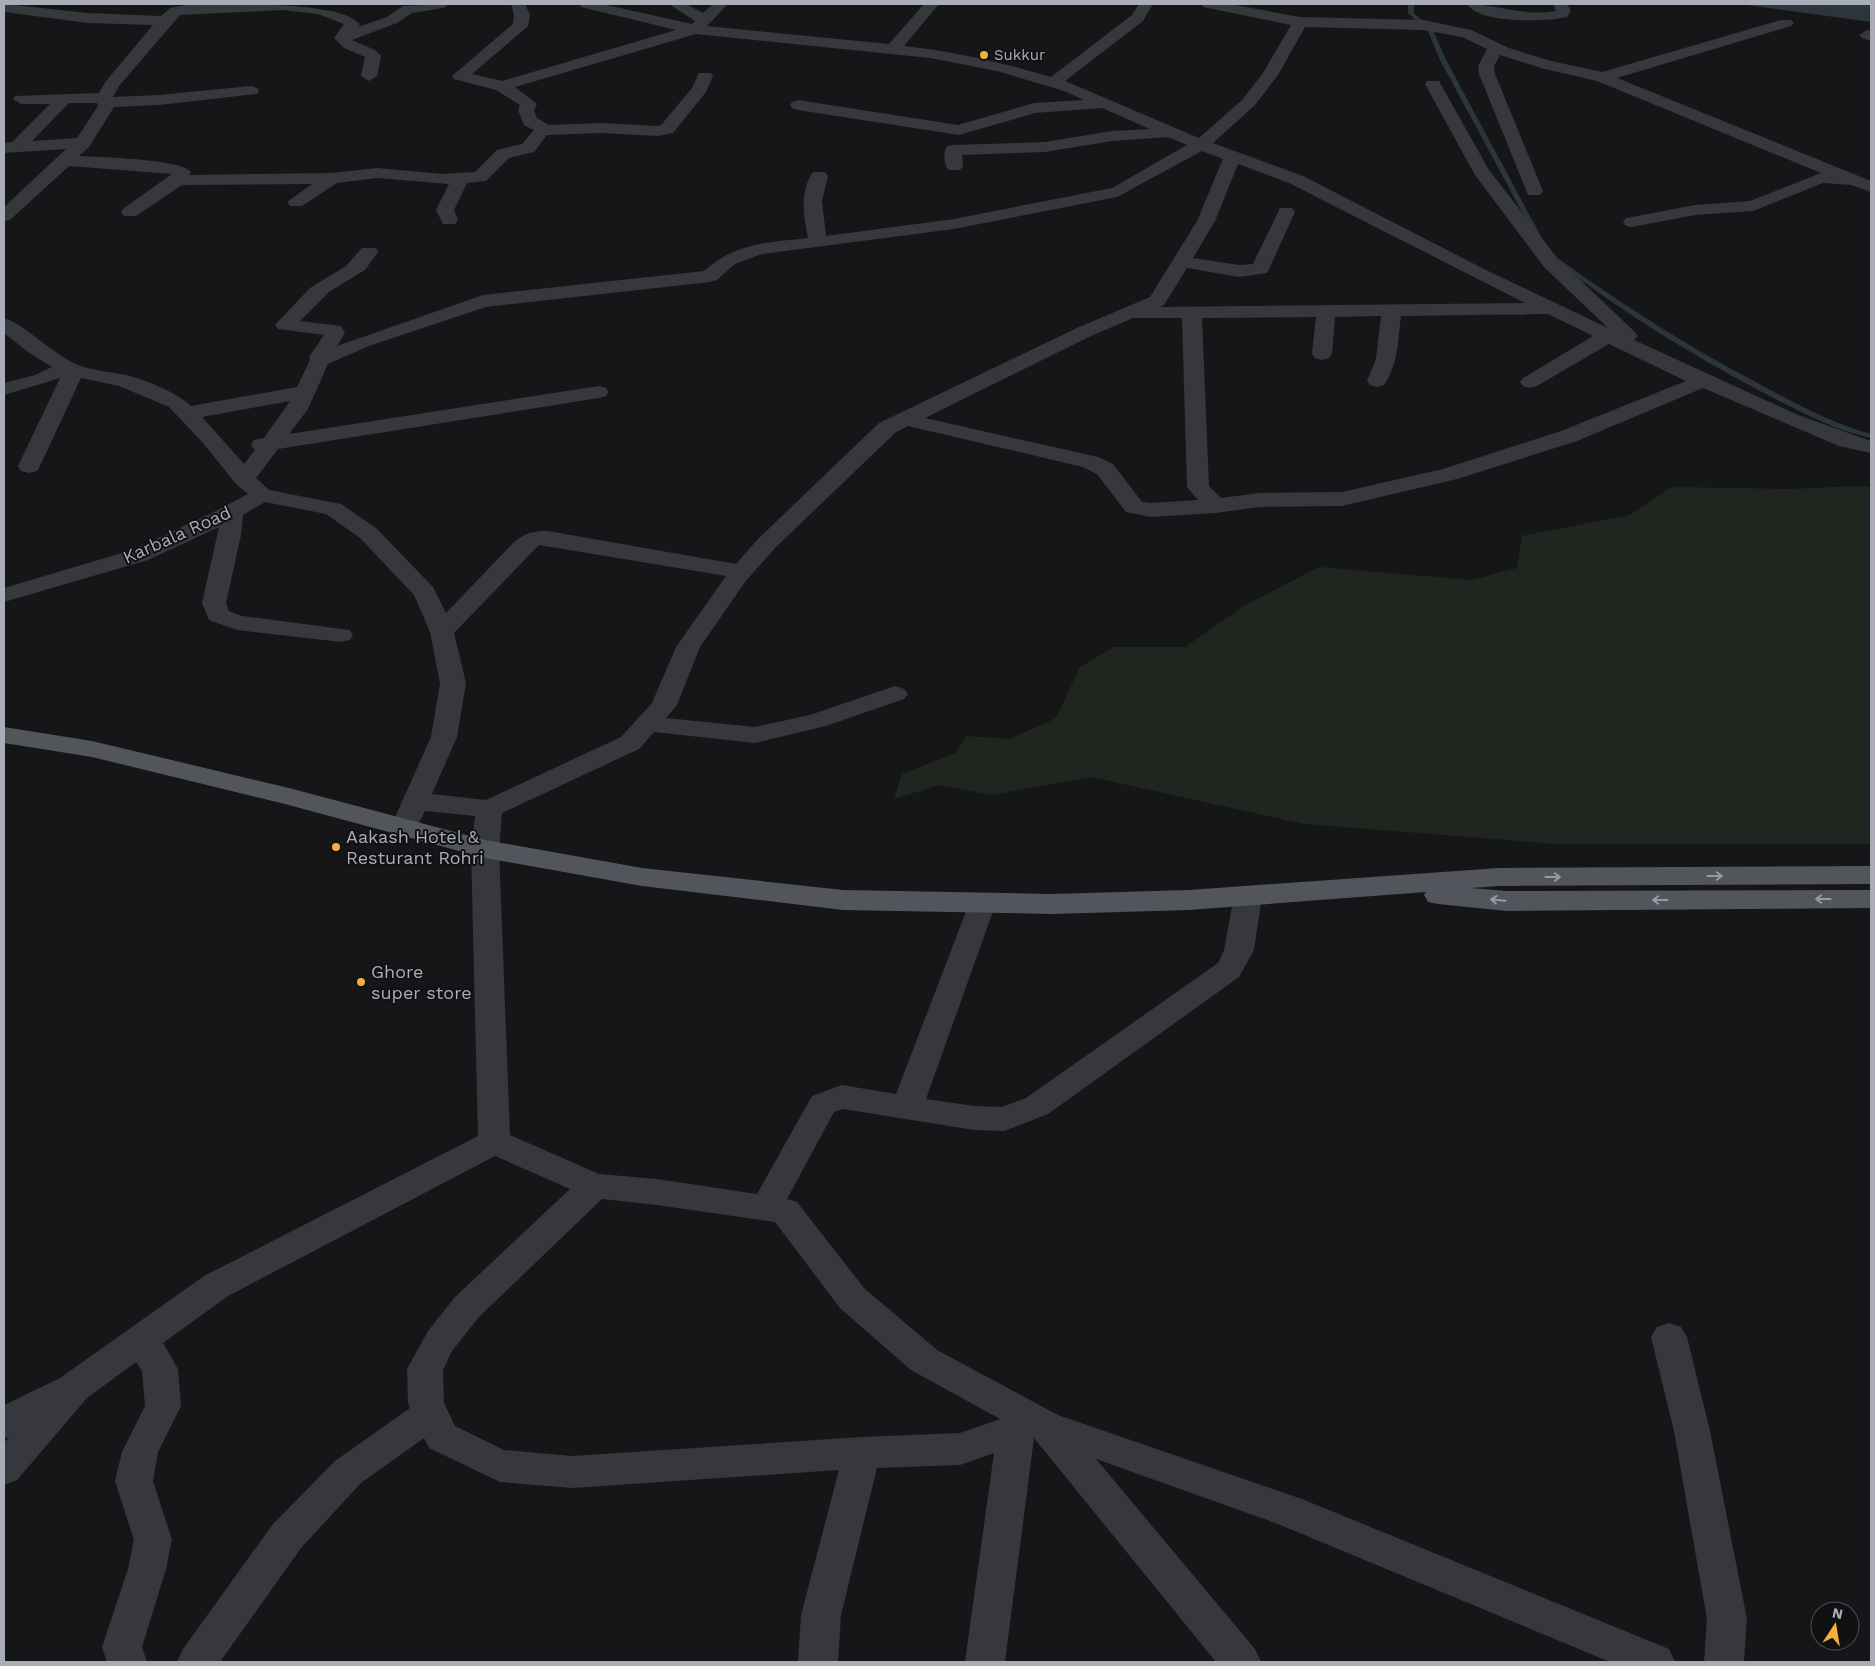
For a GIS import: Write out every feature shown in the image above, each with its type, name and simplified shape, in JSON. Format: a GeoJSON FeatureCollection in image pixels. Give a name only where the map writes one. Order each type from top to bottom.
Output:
{"type":"FeatureCollection","features":[{"type":"Feature","properties":{"kind":"main road"},"geometry":{"type":"LineString","coordinates":[[4,735],[92,749],[411,813],[485,849],[642,877],[843,900],[1052,904],[1189,900],[1499,877],[1871,875]]}},
{"type":"Feature","properties":{"kind":"main road"},"geometry":{"type":"LineString","coordinates":[[1347,888],[1507,901],[1871,899]]}},
{"type":"Feature","properties":{"kind":"street"},"geometry":{"type":"LineString","coordinates":[[342,38],[392,20],[408,9],[444,4]]}},
{"type":"Feature","properties":{"kind":"street"},"geometry":{"type":"LineString","coordinates":[[518,4],[522,15],[520,26],[460,76],[502,86],[529,104],[526,110],[530,121],[541,126],[542,130]]}},
{"type":"Feature","properties":{"kind":"street"},"geometry":{"type":"LineString","coordinates":[[586,4],[699,25],[930,53],[1000,67],[1053,83],[1201,145],[1297,180],[1479,274],[1703,381],[1815,428],[1871,447]]}},
{"type":"Feature","properties":{"kind":"street"},"geometry":{"type":"LineString","coordinates":[[676,4],[699,25]]}},
{"type":"Feature","properties":{"kind":"street"},"geometry":{"type":"LineString","coordinates":[[502,86],[699,25],[721,4]]}},
{"type":"Feature","properties":{"kind":"street"},"geometry":{"type":"LineString","coordinates":[[893,49],[932,4]]}},
{"type":"Feature","properties":{"kind":"street"},"geometry":{"type":"LineString","coordinates":[[1053,83],[1138,18],[1146,4]]}},
{"type":"Feature","properties":{"kind":"street"},"geometry":{"type":"LineString","coordinates":[[1279,18],[1290,4]]}},
{"type":"Feature","properties":{"kind":"street"},"geometry":{"type":"LineString","coordinates":[[1466,33],[1480,7],[1554,16],[1562,14],[1564,10],[1560,4]]}},
{"type":"Feature","properties":{"kind":"street"},"geometry":{"type":"LineString","coordinates":[[1217,5],[1279,18],[1314,18],[1393,23],[1444,28],[1466,33],[1496,47],[1547,65],[1602,77],[1866,185]]}},
{"type":"Feature","properties":{"kind":"street"},"geometry":{"type":"LineString","coordinates":[[4,216],[82,142],[106,106],[104,100],[112,84],[175,11],[272,6],[320,10],[350,21],[352,25],[342,38]]}},
{"type":"Feature","properties":{"kind":"street"},"geometry":{"type":"LineString","coordinates":[[4,22],[12,9],[88,18],[165,21]]}},
{"type":"Feature","properties":{"kind":"street"},"geometry":{"type":"LineString","coordinates":[[320,360],[362,342],[483,302],[710,276],[728,260],[759,249],[818,243],[954,224],[1117,192],[1201,145],[1249,102],[1314,18]]}},
{"type":"Feature","properties":{"kind":"street"},"geometry":{"type":"LineString","coordinates":[[1602,77],[1786,24]]}},
{"type":"Feature","properties":{"kind":"street"},"geometry":{"type":"LineString","coordinates":[[342,38],[347,45],[369,52],[373,56],[369,76]]}},
{"type":"Feature","properties":{"kind":"street"},"geometry":{"type":"LineString","coordinates":[[1496,47],[1486,66],[1500,164],[1551,263],[1647,354]]}},
{"type":"Feature","properties":{"kind":"street"},"geometry":{"type":"LineString","coordinates":[[542,130],[602,128],[658,131],[667,129],[700,89],[705,76]]}},
{"type":"Feature","properties":{"kind":"street"},"geometry":{"type":"LineString","coordinates":[[1433,84],[1500,164],[1534,190]]}},
{"type":"Feature","properties":{"kind":"street"},"geometry":{"type":"LineString","coordinates":[[21,99],[159,100],[251,91]]}},
{"type":"Feature","properties":{"kind":"street"},"geometry":{"type":"LineString","coordinates":[[11,147],[63,100]]}},
{"type":"Feature","properties":{"kind":"street"},"geometry":{"type":"LineString","coordinates":[[798,105],[959,130],[1034,108],[1104,104]]}},
{"type":"Feature","properties":{"kind":"street"},"geometry":{"type":"LineString","coordinates":[[180,177],[332,178],[377,173],[460,179],[480,177],[503,154],[528,148],[542,130]]}},
{"type":"Feature","properties":{"kind":"street"},"geometry":{"type":"LineString","coordinates":[[954,166],[953,150],[1037,148],[1112,136],[1170,132]]}},
{"type":"Feature","properties":{"kind":"street"},"geometry":{"type":"LineString","coordinates":[[11,147],[82,142]]}},
{"type":"Feature","properties":{"kind":"street"},"geometry":{"type":"LineString","coordinates":[[4,324],[35,348],[71,369],[125,381],[176,403],[221,450],[244,479],[262,495],[333,509],[368,533],[425,592],[442,632],[453,683],[444,738],[411,813],[489,809],[630,743],[664,705],[688,647],[742,572],[766,544],[888,428],[987,378],[1157,301],[1183,262],[1206,221],[1233,156]]}},
{"type":"Feature","properties":{"kind":"street"},"geometry":{"type":"LineString","coordinates":[[63,160],[170,168],[179,170],[180,177]]}},
{"type":"Feature","properties":{"kind":"street"},"geometry":{"type":"LineString","coordinates":[[130,212],[180,177],[213,162]]}},
{"type":"Feature","properties":{"kind":"street"},"geometry":{"type":"LineString","coordinates":[[818,243],[812,199],[813,188],[819,176]]}},
{"type":"Feature","properties":{"kind":"street"},"geometry":{"type":"LineString","coordinates":[[296,202],[332,178]]}},
{"type":"Feature","properties":{"kind":"street"},"geometry":{"type":"LineString","coordinates":[[1632,222],[1695,210],[1753,206],[1821,178],[1866,185]]}},
{"type":"Feature","properties":{"kind":"street"},"geometry":{"type":"LineString","coordinates":[[449,220],[445,210],[460,179]]}},
{"type":"Feature","properties":{"kind":"street"},"geometry":{"type":"LineString","coordinates":[[10,191],[38,184]]}},
{"type":"Feature","properties":{"kind":"street"},"geometry":{"type":"LineString","coordinates":[[1183,262],[1239,271],[1260,269],[1286,212]]}},
{"type":"Feature","properties":{"kind":"street"},"geometry":{"type":"LineString","coordinates":[[244,479],[297,410],[320,360],[319,357],[335,333],[334,330],[286,325],[322,288],[356,269],[369,252]]}},
{"type":"Feature","properties":{"kind":"street"},"geometry":{"type":"LineString","coordinates":[[1129,313],[1552,309]]}},
{"type":"Feature","properties":{"kind":"street"},"geometry":{"type":"LineString","coordinates":[[1378,382],[1386,359],[1392,310]]}},
{"type":"Feature","properties":{"kind":"street"},"geometry":{"type":"LineString","coordinates":[[1322,354],[1326,311]]}},
{"type":"Feature","properties":{"kind":"street"},"geometry":{"type":"LineString","coordinates":[[1192,312],[1198,487],[1216,506]]}},
{"type":"Feature","properties":{"kind":"street"},"geometry":{"type":"LineString","coordinates":[[1530,382],[1608,336]]}},
{"type":"Feature","properties":{"kind":"street"},"geometry":{"type":"LineString","coordinates":[[4,389],[71,369]]}},
{"type":"Feature","properties":{"kind":"street"},"geometry":{"type":"LineString","coordinates":[[29,466],[71,369]]}},
{"type":"Feature","properties":{"kind":"street"},"geometry":{"type":"LineString","coordinates":[[904,419],[1090,462],[1106,469],[1134,507],[1150,510],[1216,506],[1259,500],[1342,499],[1450,474],[1569,436],[1703,381]]}},
{"type":"Feature","properties":{"kind":"street"},"geometry":{"type":"LineString","coordinates":[[186,413],[305,392]]}},
{"type":"Feature","properties":{"kind":"street"},"geometry":{"type":"LineString","coordinates":[[221,450],[271,444],[598,392]]}},
{"type":"Feature","properties":{"kind":"street","name":"Karbala Road"},"geometry":{"type":"LineString","coordinates":[[4,594],[140,555],[262,495]]}},
{"type":"Feature","properties":{"kind":"street"},"geometry":{"type":"LineString","coordinates":[[232,511],[230,535],[214,603],[218,616],[237,623],[341,635]]}},
{"type":"Feature","properties":{"kind":"street"},"geometry":{"type":"LineString","coordinates":[[442,632],[521,548],[533,538],[548,538],[742,572]]}},
{"type":"Feature","properties":{"kind":"street"},"geometry":{"type":"LineString","coordinates":[[647,724],[755,735],[817,721],[895,694]]}},
{"type":"Feature","properties":{"kind":"street"},"geometry":{"type":"LineString","coordinates":[[489,809],[485,849],[494,1142]]}},
{"type":"Feature","properties":{"kind":"street"},"geometry":{"type":"LineString","coordinates":[[765,1209],[823,1104],[842,1097],[974,1118],[1004,1119],[1037,1106],[1229,970],[1239,950],[1248,896]]}},
{"type":"Feature","properties":{"kind":"street"},"geometry":{"type":"LineString","coordinates":[[907,1107],[982,902]]}},
{"type":"Feature","properties":{"kind":"street"},"geometry":{"type":"LineString","coordinates":[[494,1142],[595,1186],[657,1192],[785,1212],[852,1298],[924,1360],[1033,1426],[1289,1511],[1655,1662]]}},
{"type":"Feature","properties":{"kind":"street"},"geometry":{"type":"LineString","coordinates":[[4,1423],[74,1387],[216,1286],[494,1142]]}},
{"type":"Feature","properties":{"kind":"street"},"geometry":{"type":"LineString","coordinates":[[595,1186],[467,1307],[440,1341],[425,1368],[426,1403],[442,1437],[500,1466],[572,1472],[862,1453],[960,1449],[1033,1426]]}},
{"type":"Feature","properties":{"kind":"street"},"geometry":{"type":"LineString","coordinates":[[1668,1337],[1692,1431],[1727,1619],[1724,1662]]}},
{"type":"Feature","properties":{"kind":"street"},"geometry":{"type":"LineString","coordinates":[[127,1662],[122,1646],[128,1622],[147,1569],[153,1540],[134,1481],[140,1452],[163,1406],[160,1369],[141,1339]]}},
{"type":"Feature","properties":{"kind":"street"},"geometry":{"type":"LineString","coordinates":[[4,1469],[74,1387]]}},
{"type":"Feature","properties":{"kind":"street"},"geometry":{"type":"LineString","coordinates":[[198,1662],[287,1536],[348,1472],[431,1413]]}},
{"type":"Feature","properties":{"kind":"street"},"geometry":{"type":"LineString","coordinates":[[985,1662],[1033,1426]]}},
{"type":"Feature","properties":{"kind":"street"},"geometry":{"type":"LineString","coordinates":[[1033,1426],[1241,1662]]}},
{"type":"Feature","properties":{"kind":"street"},"geometry":{"type":"LineString","coordinates":[[818,1662],[821,1615],[862,1453]]}},
{"type":"Feature","properties":{"kind":"shaded area"},"geometry":{"type":"Polygon","coordinates":[[[1739,4],[1871,4],[1871,22],[1739,4]]]}},
{"type":"Feature","properties":{"kind":"shaded area"},"geometry":{"type":"Polygon","coordinates":[[[1671,487],[1791,489],[1871,487],[1871,844],[1556,844],[1304,824],[1091,777],[992,795],[939,785],[894,799],[902,774],[955,753],[966,736],[1010,739],[1056,718],[1080,667],[1114,647],[1185,647],[1245,605],[1319,567],[1471,580],[1517,568],[1522,536],[1630,515],[1671,487]]]}},
{"type":"Feature","properties":{"kind":"waterway"},"geometry":{"type":"LineString","coordinates":[[1411,4],[1411,13],[1430,30],[1442,58],[1540,240]]}},
{"type":"Feature","properties":{"kind":"waterway"},"geometry":{"type":"LineString","coordinates":[[1557,260],[1608,297],[1714,363],[1819,418],[1871,436]]}},
{"type":"Feature","properties":{"kind":"place","name":"Sukkur"},"geometry":{"type":"Point","coordinates":[984,55]}},
{"type":"Feature","properties":{"kind":"place","name":"Aakash Hotel & Resturant Rohri"},"geometry":{"type":"Point","coordinates":[336,847]}},
{"type":"Feature","properties":{"kind":"place","name":"Ghore super store"},"geometry":{"type":"Point","coordinates":[361,982]}}]}
